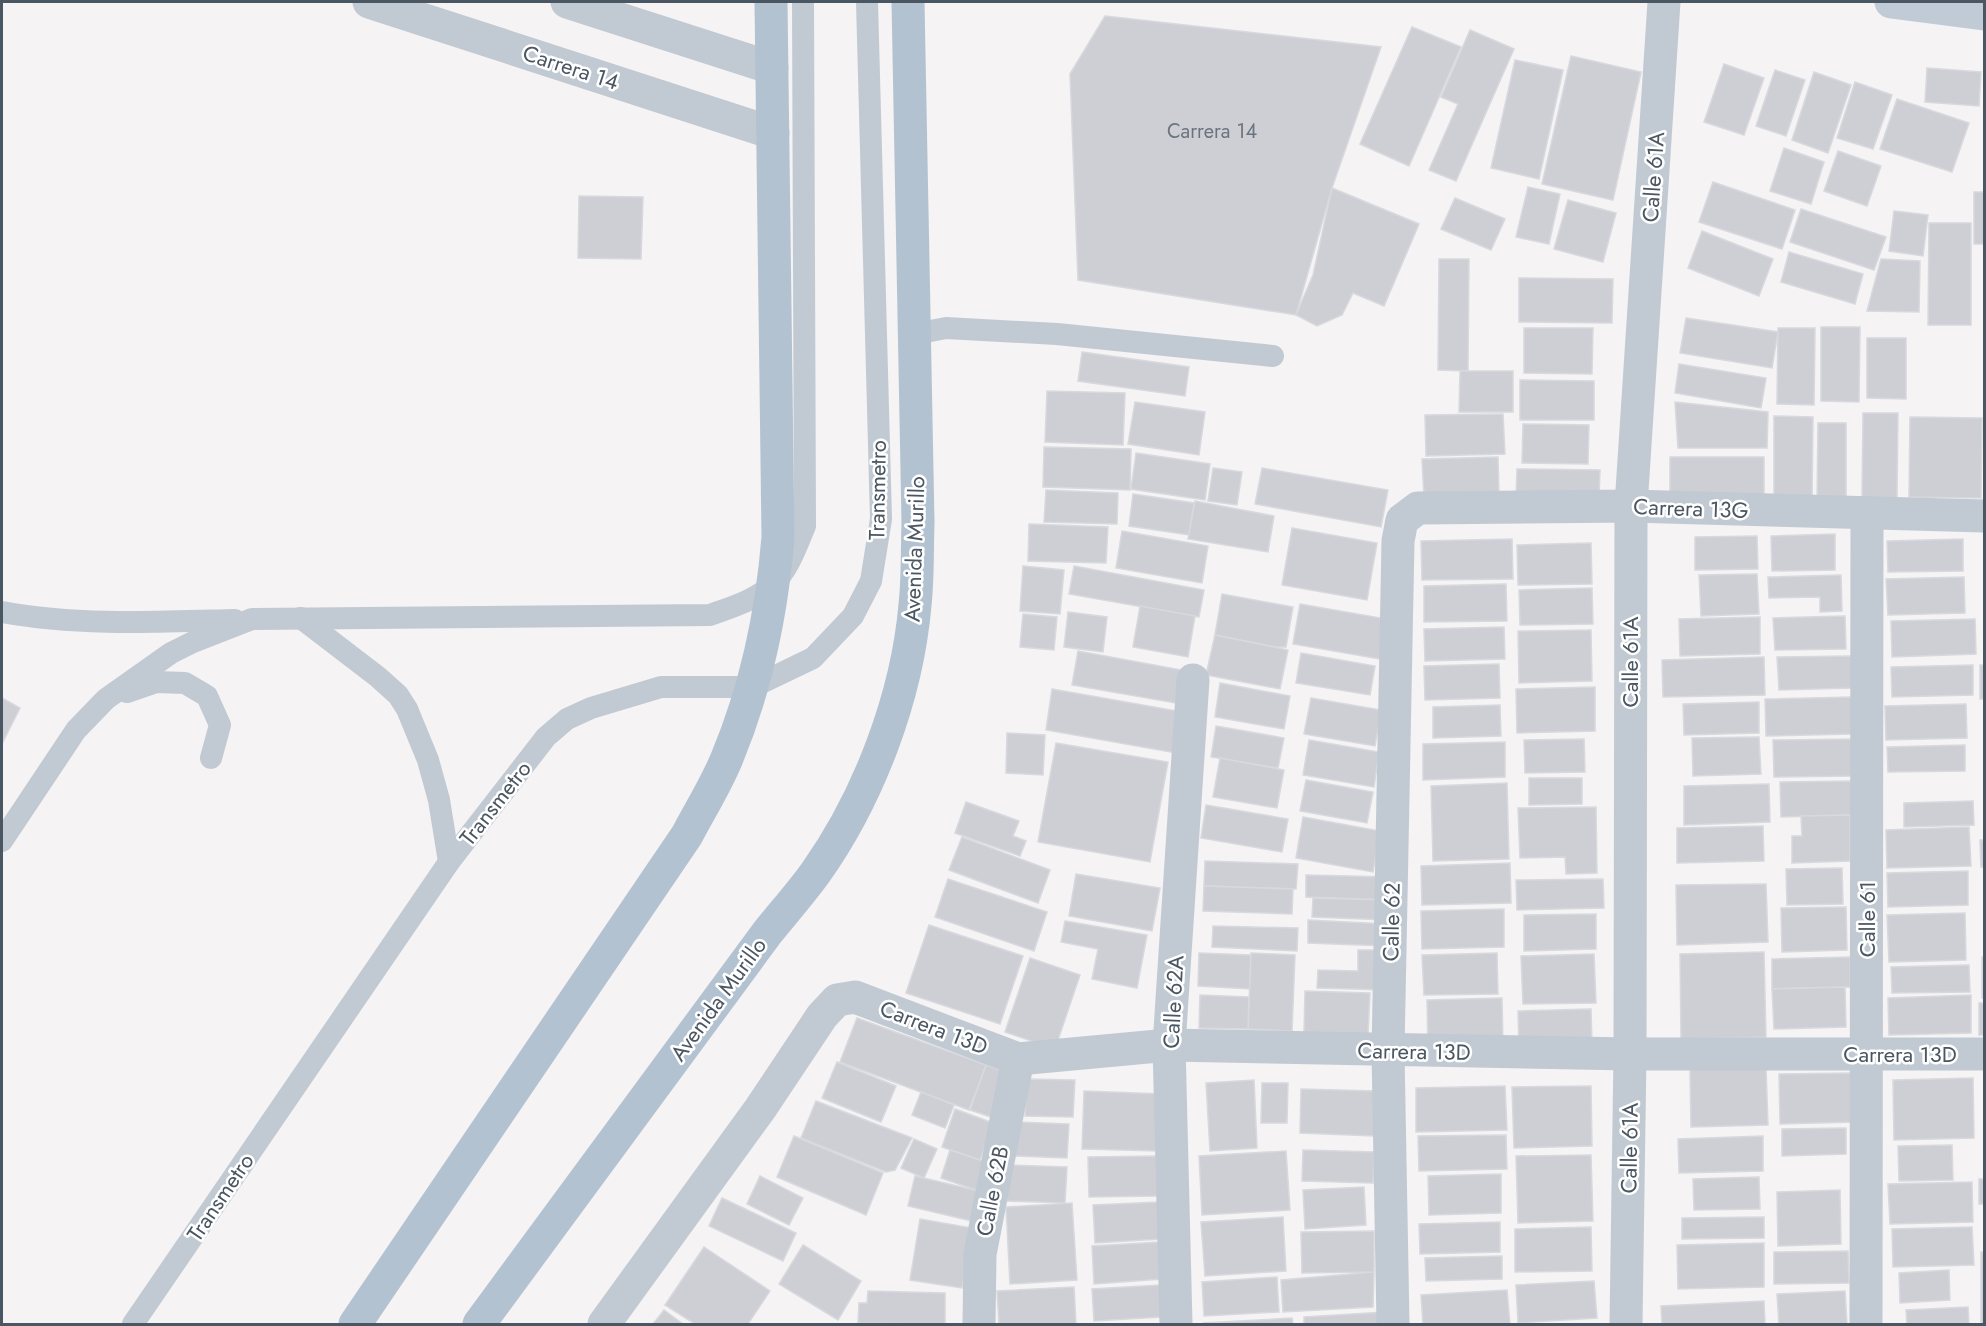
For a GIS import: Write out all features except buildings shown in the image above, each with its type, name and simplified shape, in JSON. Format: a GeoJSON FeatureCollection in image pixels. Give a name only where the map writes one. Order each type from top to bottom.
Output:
{"type":"FeatureCollection","features":[{"type":"Feature","properties":{"kind":"main road"},"geometry":{"type":"LineString","coordinates":[[355,1324],[687,835],[727,760],[753,687],[774,583],[778,537],[771,2]]}},
{"type":"Feature","properties":{"kind":"main road","name":"Avenida Murillo"},"geometry":{"type":"LineString","coordinates":[[479,1324],[760,942],[816,872],[858,800],[888,730],[904,672],[915,606],[918,523],[908,2]]}},
{"type":"Feature","properties":{"kind":"main road"},"geometry":{"type":"LineString","coordinates":[[1891,2],[1984,14]]}},
{"type":"Feature","properties":{"kind":"street","name":"Carrera 14"},"geometry":{"type":"LineString","coordinates":[[369,2],[773,133]]}},
{"type":"Feature","properties":{"kind":"street"},"geometry":{"type":"LineString","coordinates":[[567,2],[772,68]]}},
{"type":"Feature","properties":{"kind":"street","name":"Calle 61A"},"geometry":{"type":"LineString","coordinates":[[1626,1324],[1630,1054],[1631,506],[1664,2]]}},
{"type":"Feature","properties":{"kind":"street","name":"Carrera 13G"},"geometry":{"type":"LineString","coordinates":[[1402,520],[1418,508],[1631,506],[1984,516]]}},
{"type":"Feature","properties":{"kind":"street","name":"Calle 61"},"geometry":{"type":"LineString","coordinates":[[1866,1324],[1867,513]]}},
{"type":"Feature","properties":{"kind":"street","name":"Calle 62"},"geometry":{"type":"LineString","coordinates":[[1393,1324],[1388,1051],[1398,540],[1402,520]]}},
{"type":"Feature","properties":{"kind":"street","name":"Calle 62A"},"geometry":{"type":"LineString","coordinates":[[1176,1324],[1169,1045],[1193,680]]}},
{"type":"Feature","properties":{"kind":"street","name":"Carrera 13D"},"geometry":{"type":"LineString","coordinates":[[604,1324],[760,1109],[822,1016],[837,1000],[855,997],[1018,1059],[1169,1045],[1630,1054],[1984,1054]]}},
{"type":"Feature","properties":{"kind":"street","name":"Calle 62B"},"geometry":{"type":"LineString","coordinates":[[980,1324],[980,1254],[1018,1059]]}},
{"type":"Feature","properties":{"kind":"lane"},"geometry":{"type":"LineString","coordinates":[[2,612],[30,617],[137,622],[302,618],[459,619],[710,615],[746,602],[774,583],[791,558],[805,526],[803,2]]}},
{"type":"Feature","properties":{"kind":"lane","name":"Transmetro"},"geometry":{"type":"LineString","coordinates":[[133,1324],[449,862],[546,738],[567,719],[591,708],[661,687],[753,687],[813,658],[853,616],[871,581],[881,519],[867,2]]}},
{"type":"Feature","properties":{"kind":"lane"},"geometry":{"type":"LineString","coordinates":[[915,333],[946,328],[1057,334],[1273,356]]}},
{"type":"Feature","properties":{"kind":"lane","name":"Transmetro"},"geometry":{"type":"LineString","coordinates":[[302,618],[378,677],[398,695],[407,709],[428,760],[439,800],[449,862]]}},
{"type":"Feature","properties":{"kind":"lane"},"geometry":{"type":"LineString","coordinates":[[2,841],[76,730],[106,699],[171,653],[252,619]]}},
{"type":"Feature","properties":{"kind":"lane"},"geometry":{"type":"LineString","coordinates":[[106,699],[156,682],[185,683],[207,696],[220,725],[211,758]]}}]}
